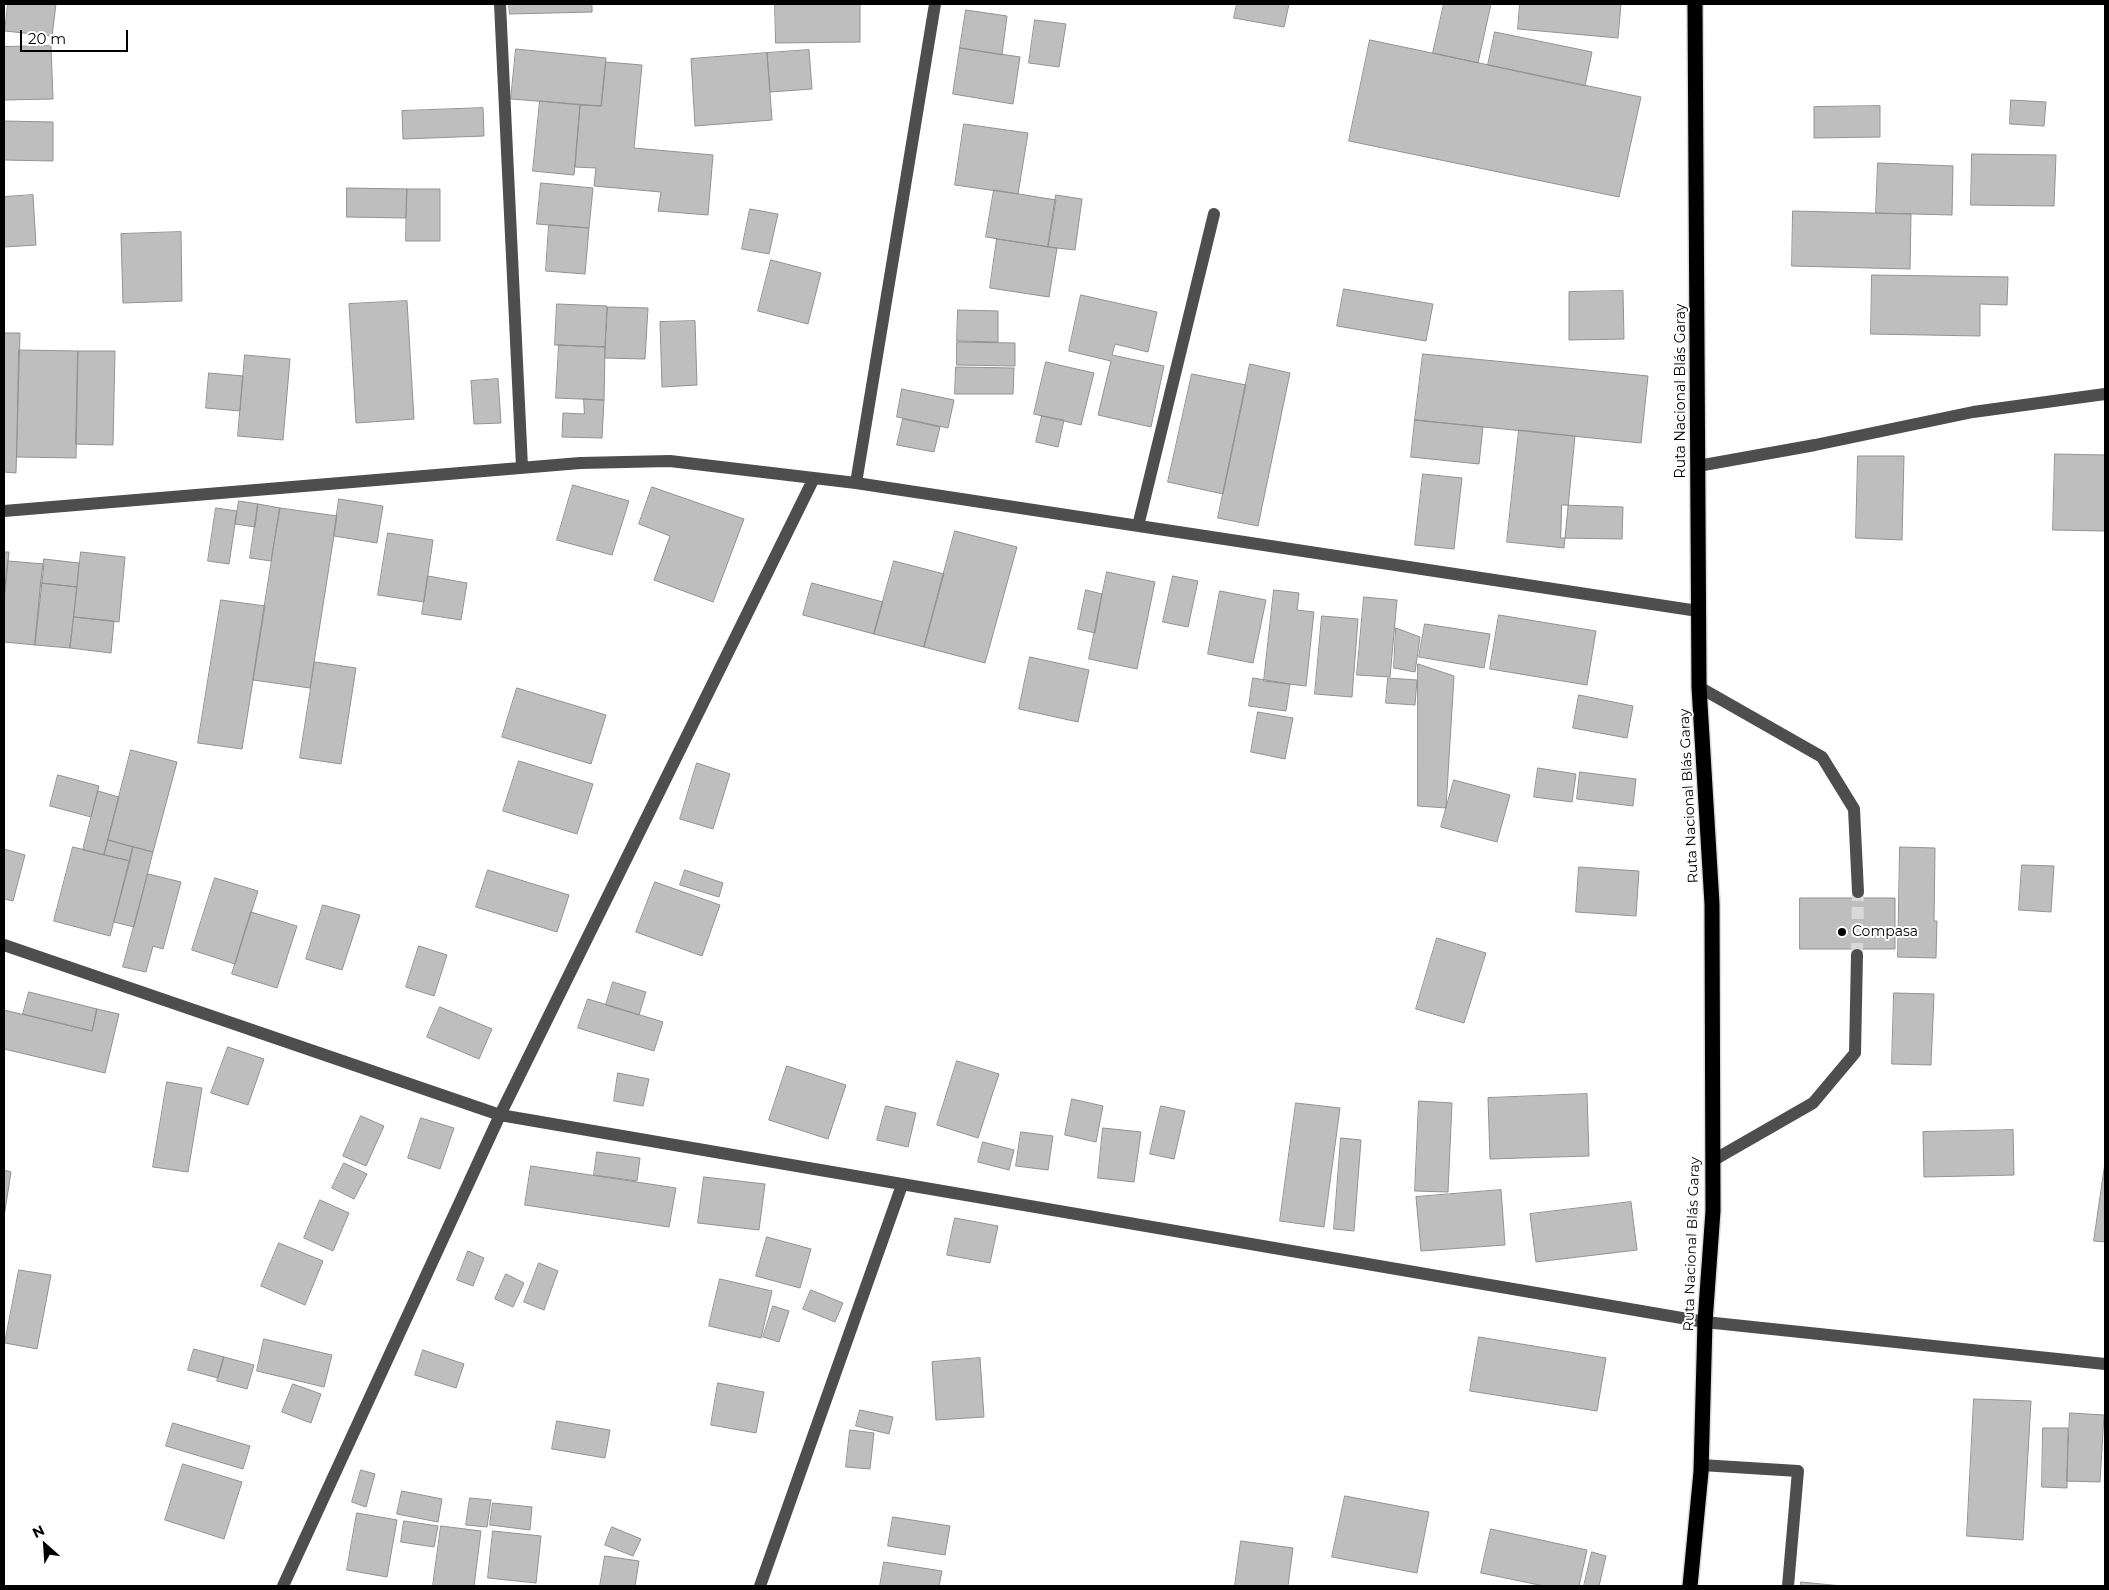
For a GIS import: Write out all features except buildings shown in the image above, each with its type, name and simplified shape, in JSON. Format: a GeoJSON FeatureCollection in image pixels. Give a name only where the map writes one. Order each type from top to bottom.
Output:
{"type":"FeatureCollection","features":[{"type":"Feature","properties":{"kind":"highway","name":"Ruta Nacional Blás Garay"},"geometry":{"type":"LineString","coordinates":[[1690,1586],[1701,1465],[1705,1322],[1713,1211],[1712,904],[1699,686],[1695,4]]}},
{"type":"Feature","properties":{"kind":"street"},"geometry":{"type":"LineString","coordinates":[[500,4],[522,467]]}},
{"type":"Feature","properties":{"kind":"street"},"geometry":{"type":"LineString","coordinates":[[856,483],[935,4]]}},
{"type":"Feature","properties":{"kind":"street"},"geometry":{"type":"LineString","coordinates":[[1138,526],[1214,214]]}},
{"type":"Feature","properties":{"kind":"street"},"geometry":{"type":"LineString","coordinates":[[1698,466],[1815,445],[1973,412],[2105,394]]}},
{"type":"Feature","properties":{"kind":"street"},"geometry":{"type":"LineString","coordinates":[[4,511],[522,467],[580,463],[670,461],[856,483],[1698,611]]}},
{"type":"Feature","properties":{"kind":"street"},"geometry":{"type":"LineString","coordinates":[[283,1586],[500,1115],[814,478]]}},
{"type":"Feature","properties":{"kind":"street"},"geometry":{"type":"LineString","coordinates":[[1699,686],[1822,757],[1854,809],[1858,892]]}},
{"type":"Feature","properties":{"kind":"street"},"geometry":{"type":"LineString","coordinates":[[4,945],[500,1115],[1705,1322],[2105,1364]]}},
{"type":"Feature","properties":{"kind":"street"},"geometry":{"type":"LineString","coordinates":[[1712,1161],[1813,1103],[1855,1053],[1858,955]]}},
{"type":"Feature","properties":{"kind":"street"},"geometry":{"type":"LineString","coordinates":[[760,1586],[902,1185]]}},
{"type":"Feature","properties":{"kind":"street"},"geometry":{"type":"LineString","coordinates":[[1701,1465],[1798,1471],[1788,1586]]}},
{"type":"Feature","properties":{"kind":"tunnel"},"geometry":{"type":"LineString","coordinates":[[1857,955],[1858,892]]}},
{"type":"Feature","properties":{"kind":"place","name":"Compasa"},"geometry":{"type":"Point","coordinates":[1842,932]}}]}
